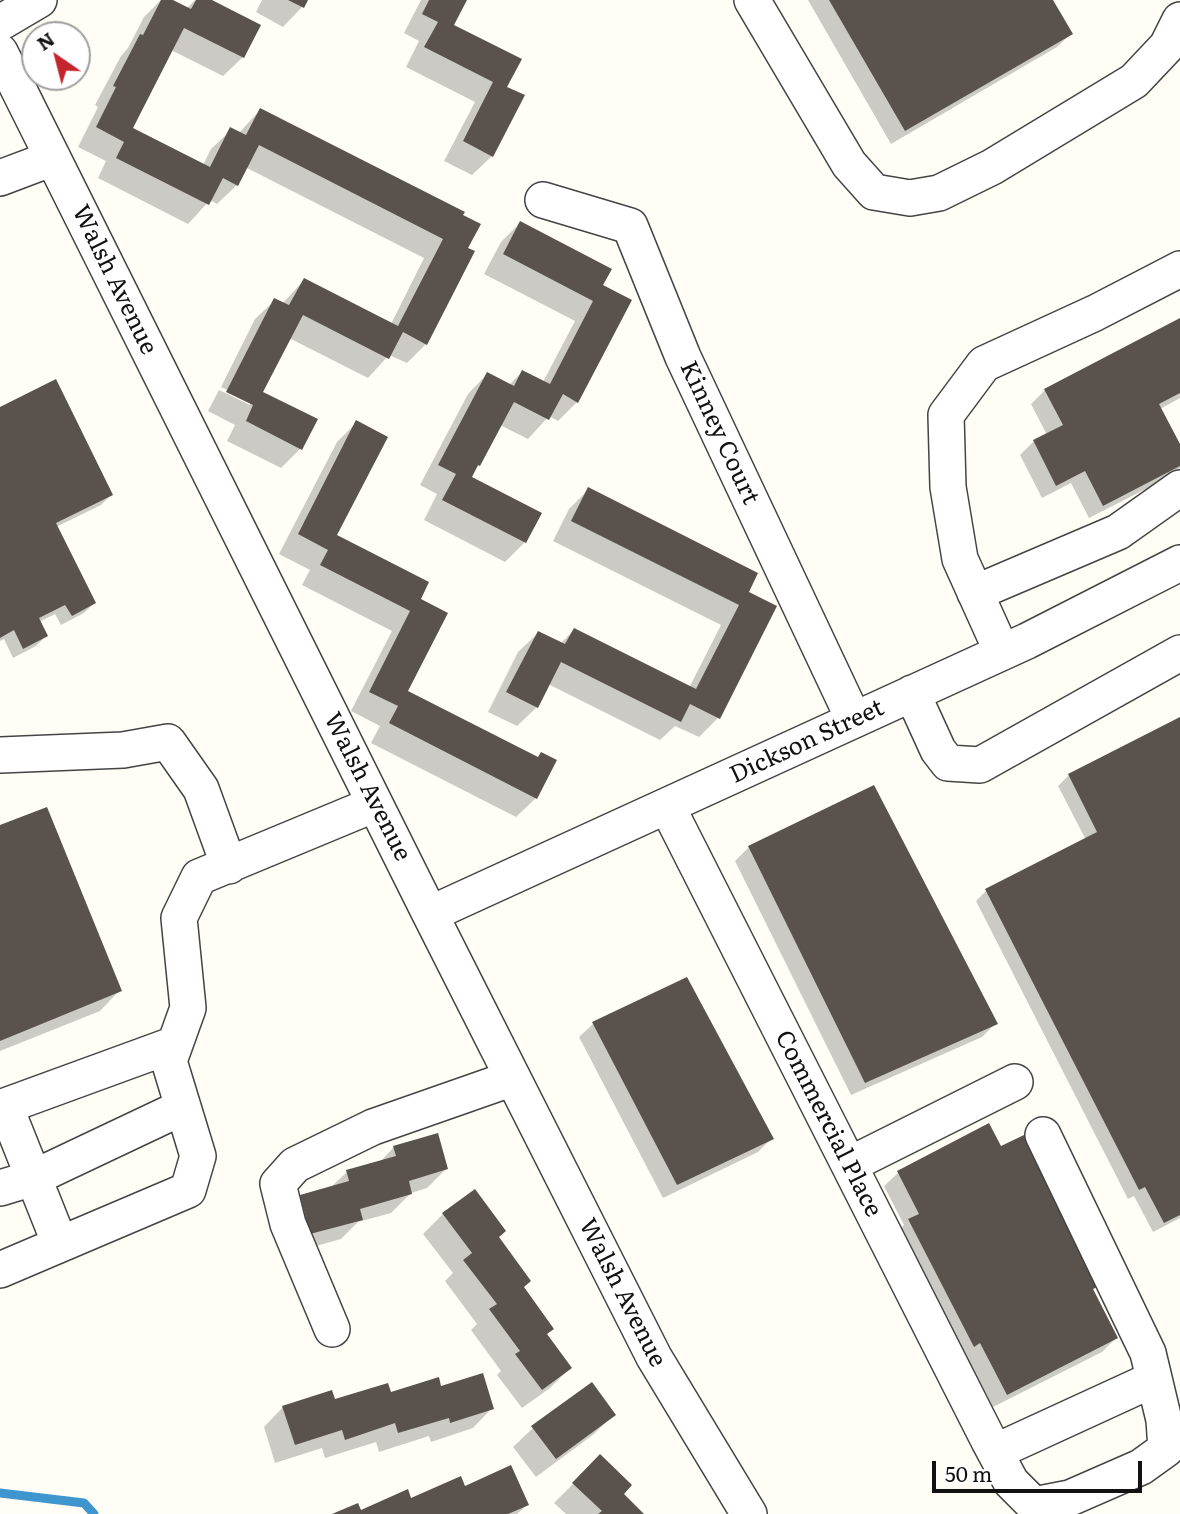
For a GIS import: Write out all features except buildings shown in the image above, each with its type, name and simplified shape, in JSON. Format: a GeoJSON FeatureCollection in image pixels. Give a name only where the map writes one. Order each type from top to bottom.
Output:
{"type":"FeatureCollection","features":[{"type":"Feature","properties":{"kind":"street"},"geometry":{"type":"LineString","coordinates":[[0,23],[39,0]]}},
{"type":"Feature","properties":{"kind":"street"},"geometry":{"type":"LineString","coordinates":[[752,0],[849,164],[874,192],[910,198],[939,193],[992,167],[1134,81],[1167,46],[1180,20]]}},
{"type":"Feature","properties":{"kind":"street","name":"Walsh Avenue"},"geometry":{"type":"LineString","coordinates":[[0,52],[430,915],[654,1357],[749,1514]]}},
{"type":"Feature","properties":{"kind":"street"},"geometry":{"type":"LineString","coordinates":[[0,178],[53,158]]}},
{"type":"Feature","properties":{"kind":"street","name":"Kinney Court"},"geometry":{"type":"LineString","coordinates":[[543,200],[630,226],[683,357],[854,720]]}},
{"type":"Feature","properties":{"kind":"street"},"geometry":{"type":"LineString","coordinates":[[1002,652],[960,559],[948,486],[946,415],[984,364],[1095,313],[1180,269]]}},
{"type":"Feature","properties":{"kind":"street"},"geometry":{"type":"LineString","coordinates":[[975,593],[1118,532],[1180,488]]}},
{"type":"Feature","properties":{"kind":"street","name":"Dickson Street"},"geometry":{"type":"LineString","coordinates":[[430,915],[1002,652],[1180,562]]}},
{"type":"Feature","properties":{"kind":"street"},"geometry":{"type":"LineString","coordinates":[[912,693],[938,750],[948,763],[979,765],[1180,653]]}},
{"type":"Feature","properties":{"kind":"street"},"geometry":{"type":"LineString","coordinates":[[0,755],[123,750],[168,742],[201,789],[229,866]]}},
{"type":"Feature","properties":{"kind":"street"},"geometry":{"type":"LineString","coordinates":[[0,1270],[188,1190],[198,1156],[169,1061],[188,1008],[179,918],[200,877],[375,804]]}},
{"type":"Feature","properties":{"kind":"street","name":"Commercial Place"},"geometry":{"type":"LineString","coordinates":[[667,806],[1011,1482],[1034,1505],[1070,1498],[1141,1467],[1166,1449],[1164,1420],[1154,1379]]}},
{"type":"Feature","properties":{"kind":"street"},"geometry":{"type":"LineString","coordinates":[[60,1244],[2,1107],[175,1044]]}},
{"type":"Feature","properties":{"kind":"street"},"geometry":{"type":"LineString","coordinates":[[332,1329],[288,1224],[278,1184],[295,1165],[373,1126],[513,1079]]}},
{"type":"Feature","properties":{"kind":"street"},"geometry":{"type":"LineString","coordinates":[[849,1165],[1015,1082]]}},
{"type":"Feature","properties":{"kind":"street"},"geometry":{"type":"LineString","coordinates":[[0,1188],[33,1178],[183,1107]]}},
{"type":"Feature","properties":{"kind":"street"},"geometry":{"type":"LineString","coordinates":[[992,1447],[1154,1379],[1148,1353],[1043,1135]]}},
{"type":"Feature","properties":{"kind":"waterway"},"geometry":{"type":"LineString","coordinates":[[0,1493],[84,1503],[94,1514]]}}]}
